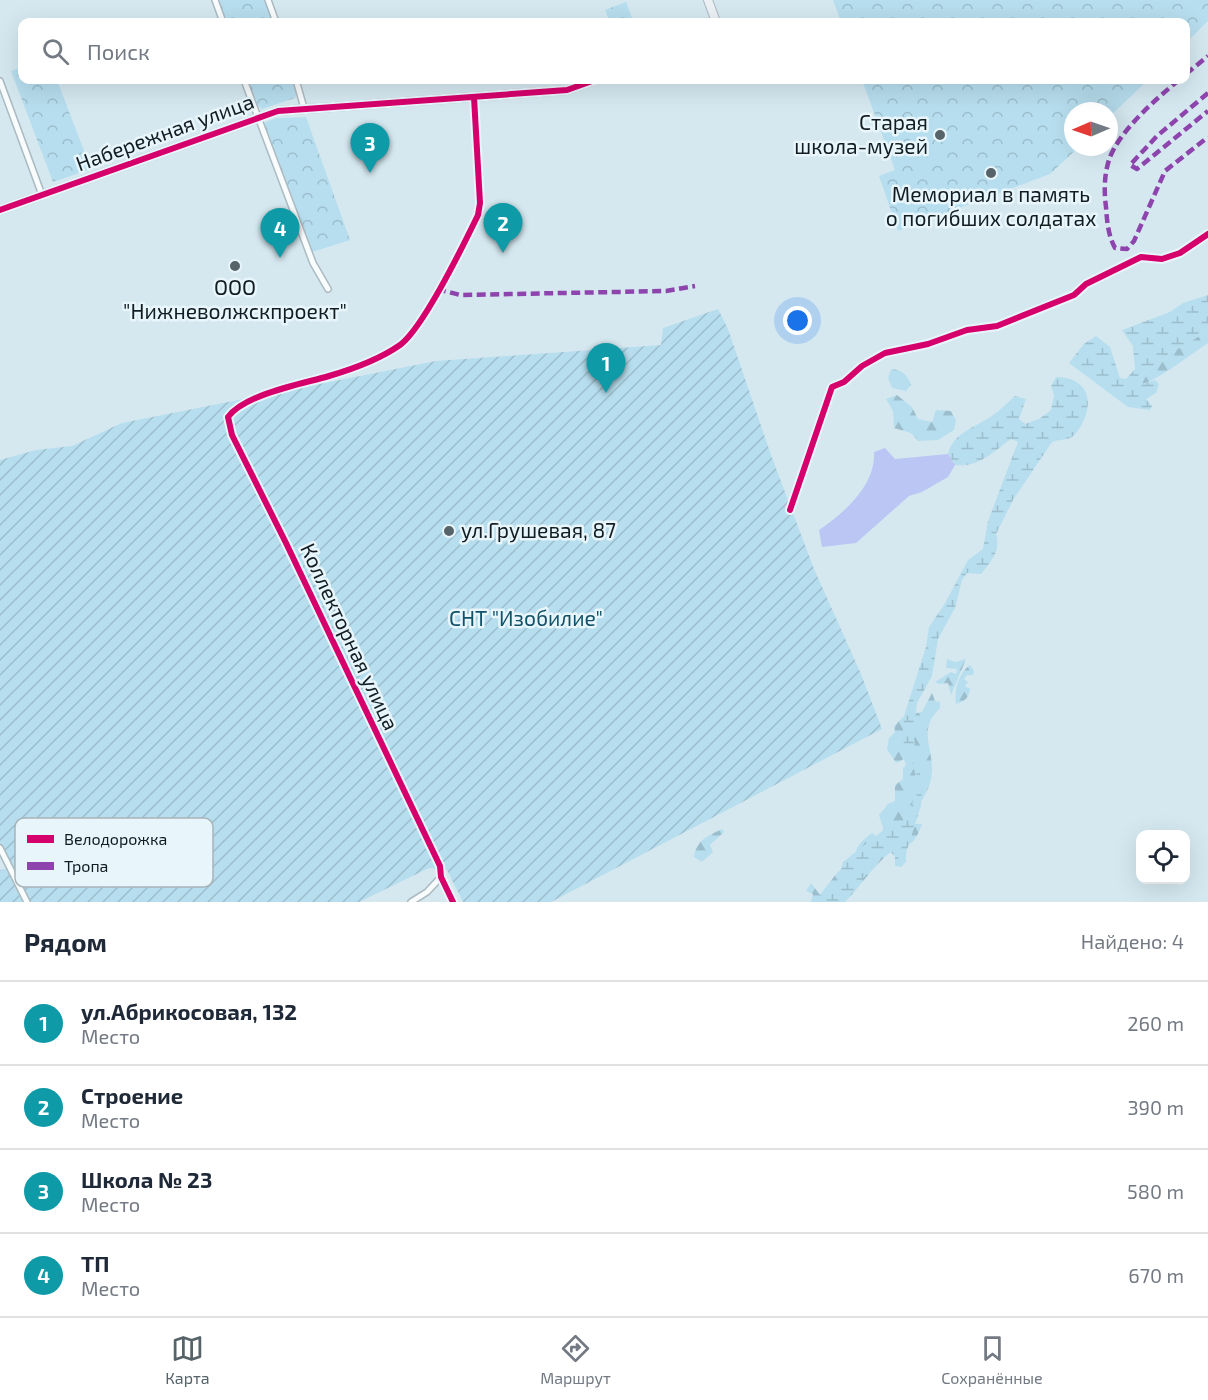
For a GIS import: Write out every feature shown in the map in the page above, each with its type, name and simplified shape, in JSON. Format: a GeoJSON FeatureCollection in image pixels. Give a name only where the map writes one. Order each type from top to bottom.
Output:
{"type":"FeatureCollection","features":[{"type":"Feature","properties":{"kind":"street"},"geometry":{"type":"LineString","coordinates":[[215,0],[222,18]]}},
{"type":"Feature","properties":{"kind":"street"},"geometry":{"type":"LineString","coordinates":[[268,0],[275,18]]}},
{"type":"Feature","properties":{"kind":"street"},"geometry":{"type":"LineString","coordinates":[[708,0],[715,18]]}},
{"type":"Feature","properties":{"kind":"street"},"geometry":{"type":"LineString","coordinates":[[0,81],[42,195]]}},
{"type":"Feature","properties":{"kind":"street"},"geometry":{"type":"LineString","coordinates":[[246,84],[313,264],[328,289]]}},
{"type":"Feature","properties":{"kind":"street"},"geometry":{"type":"LineString","coordinates":[[297,84],[304,108]]}},
{"type":"Feature","properties":{"kind":"street","name":"Набережная улица"},"geometry":{"type":"LineString","coordinates":[[0,210],[258,116],[304,108],[567,90],[584,84]]}},
{"type":"Feature","properties":{"kind":"street","name":"Коллекторная улица"},"geometry":{"type":"LineString","coordinates":[[453,902],[441,877],[440,866],[408,797],[232,435],[228,417],[231,412],[262,397],[355,368],[393,349],[412,333],[478,215],[480,203],[474,97]]}},
{"type":"Feature","properties":{"kind":"street"},"geometry":{"type":"LineString","coordinates":[[790,510],[831,387],[844,382],[862,366],[885,353],[1014,320],[1074,295],[1086,284],[1142,257],[1162,259],[1180,253],[1208,234]]}},
{"type":"Feature","properties":{"kind":"street"},"geometry":{"type":"LineString","coordinates":[[0,848],[15,878]]}},
{"type":"Feature","properties":{"kind":"street"},"geometry":{"type":"LineString","coordinates":[[411,902],[427,892],[441,877]]}},
{"type":"Feature","properties":{"kind":"street"},"geometry":{"type":"LineString","coordinates":[[20,887],[27,902]]}},
{"type":"Feature","properties":{"kind":"green space"},"geometry":{"type":"Polygon","coordinates":[[[216,0],[265,0],[272,18],[223,18],[216,0]]]}},
{"type":"Feature","properties":{"kind":"green space"},"geometry":{"type":"Polygon","coordinates":[[[833,0],[1208,0],[1208,21],[1190,39],[1190,18],[840,18],[833,0]]]}},
{"type":"Feature","properties":{"kind":"green space"},"geometry":{"type":"Polygon","coordinates":[[[626,2],[632,18],[608,18],[605,10],[626,2]]]}},
{"type":"Feature","properties":{"kind":"green space"},"geometry":{"type":"Polygon","coordinates":[[[18,68],[18,84],[59,84],[91,169],[53,182],[11,71],[18,68]]]}},
{"type":"Feature","properties":{"kind":"green space"},"geometry":{"type":"Polygon","coordinates":[[[248,84],[295,84],[298,91],[295,98],[262,109],[256,105],[248,84]]]}},
{"type":"Feature","properties":{"kind":"green space"},"geometry":{"type":"Polygon","coordinates":[[[863,84],[1144,84],[1118,108],[1118,102],[1064,102],[1064,156],[1069,156],[1050,174],[898,231],[879,176],[895,170],[863,84]]]}},
{"type":"Feature","properties":{"kind":"green space"},"geometry":{"type":"Polygon","coordinates":[[[306,117],[350,240],[312,252],[264,123],[276,118],[306,117]]]}},
{"type":"Feature","properties":{"kind":"green space"},"geometry":{"type":"Polygon","coordinates":[[[1208,295],[1208,330],[1181,348],[1169,349],[1167,359],[1140,375],[1143,384],[1155,380],[1159,384],[1156,393],[1146,399],[1152,406],[1150,410],[1128,407],[1069,363],[1084,344],[1096,336],[1110,347],[1120,378],[1126,379],[1135,369],[1133,346],[1122,330],[1170,312],[1183,303],[1208,295]]]}},
{"type":"Feature","properties":{"kind":"green space","name":"СНТ \"Изобилие\""},"geometry":{"type":"Polygon","coordinates":[[[718,309],[728,329],[771,455],[814,569],[861,674],[882,729],[551,902],[463,902],[447,870],[429,868],[359,902],[0,902],[0,870],[11,867],[0,844],[0,460],[36,450],[72,446],[122,423],[436,361],[661,345],[663,328],[718,309]]]}},
{"type":"Feature","properties":{"kind":"green space"},"geometry":{"type":"Polygon","coordinates":[[[1208,330],[1208,343],[1167,371],[1143,384],[1140,375],[1167,359],[1169,349],[1181,348],[1208,330]]]}},
{"type":"Feature","properties":{"kind":"green space"},"geometry":{"type":"Polygon","coordinates":[[[891,369],[901,372],[908,378],[911,385],[906,391],[892,388],[888,378],[891,369]]]}},
{"type":"Feature","properties":{"kind":"green space"},"geometry":{"type":"Polygon","coordinates":[[[1056,377],[1066,378],[1081,385],[1087,398],[1086,415],[1074,436],[1052,442],[1013,500],[996,534],[997,546],[994,556],[981,574],[967,573],[962,580],[955,608],[938,639],[932,676],[917,703],[914,729],[915,754],[922,783],[921,806],[906,853],[906,862],[901,867],[895,866],[895,857],[890,851],[883,853],[845,902],[824,902],[836,886],[843,862],[886,828],[899,827],[912,806],[916,778],[912,760],[903,741],[904,716],[926,647],[929,627],[944,605],[968,560],[983,549],[988,521],[1018,442],[1011,439],[978,462],[963,465],[955,465],[948,454],[951,446],[960,435],[996,413],[1015,396],[1026,399],[1019,419],[1025,424],[1039,419],[1051,410],[1054,395],[1051,386],[1056,377]]]}},
{"type":"Feature","properties":{"kind":"green space"},"geometry":{"type":"Polygon","coordinates":[[[897,395],[912,407],[918,419],[932,422],[936,410],[951,411],[956,420],[954,430],[938,440],[918,441],[911,433],[894,428],[893,411],[886,399],[897,395]]]}},
{"type":"Feature","properties":{"kind":"green space"},"geometry":{"type":"Polygon","coordinates":[[[947,659],[955,662],[966,659],[951,695],[948,683],[935,682],[951,672],[956,674],[957,669],[946,668],[947,659]]]}},
{"type":"Feature","properties":{"kind":"green space"},"geometry":{"type":"Polygon","coordinates":[[[970,665],[974,671],[973,675],[967,675],[964,679],[968,682],[965,687],[970,688],[969,694],[956,704],[958,683],[962,673],[970,665]]]}},
{"type":"Feature","properties":{"kind":"green space"},"geometry":{"type":"Polygon","coordinates":[[[932,693],[935,701],[940,702],[940,708],[929,723],[928,730],[932,770],[930,783],[911,817],[913,824],[922,824],[918,834],[910,844],[886,856],[845,902],[811,902],[813,894],[806,891],[811,883],[820,895],[836,874],[855,856],[863,840],[872,833],[878,838],[885,834],[879,815],[888,804],[895,801],[895,785],[903,779],[903,768],[906,765],[904,759],[896,763],[887,749],[889,738],[895,732],[894,726],[904,716],[922,712],[932,693]]]}},
{"type":"Feature","properties":{"kind":"green space"},"geometry":{"type":"Polygon","coordinates":[[[722,829],[724,832],[710,845],[713,852],[702,862],[694,857],[700,843],[722,829]]]}},
{"type":"Feature","properties":{"kind":"shaded area"},"geometry":{"type":"Polygon","coordinates":[[[885,448],[895,459],[948,454],[955,465],[948,477],[922,492],[909,496],[856,543],[822,547],[819,530],[857,497],[870,476],[874,452],[885,448]]]}},
{"type":"Feature","properties":{"kind":"marked path"},"geometry":{"type":"LineString","coordinates":[[1190,71],[1208,56]]}},
{"type":"Feature","properties":{"kind":"marked path"},"geometry":{"type":"LineString","coordinates":[[1175,84],[1129,127],[1109,160],[1105,178],[1105,195],[1108,228],[1115,248],[1127,249],[1134,241],[1165,171],[1208,137]]}},
{"type":"Feature","properties":{"kind":"marked path"},"geometry":{"type":"LineString","coordinates":[[1208,93],[1157,136],[1130,165],[1137,169],[1208,111]]}},
{"type":"Feature","properties":{"kind":"marked path"},"geometry":{"type":"LineString","coordinates":[[437,289],[460,295],[666,291],[695,286]]}},
{"type":"Feature","properties":{"kind":"cycle path"},"geometry":{"type":"LineString","coordinates":[[0,210],[278,111],[567,90],[584,84]]}},
{"type":"Feature","properties":{"kind":"cycle path"},"geometry":{"type":"LineString","coordinates":[[453,902],[441,877],[440,866],[232,435],[228,417],[236,409],[260,396],[357,367],[375,359],[400,345],[420,322],[478,215],[480,203],[474,97]]}},
{"type":"Feature","properties":{"kind":"cycle path"},"geometry":{"type":"LineString","coordinates":[[790,510],[832,387],[844,382],[862,366],[885,353],[928,344],[967,330],[997,326],[1074,295],[1086,284],[1141,257],[1162,259],[1180,253],[1208,234]]}},
{"type":"Feature","properties":{"kind":"place","name":"Старая школа-музей"},"geometry":{"type":"Point","coordinates":[940,135]}},
{"type":"Feature","properties":{"kind":"place","name":"Школа № 23"},"geometry":{"type":"Point","coordinates":[370,173]}},
{"type":"Feature","properties":{"kind":"place","name":"Мемориал в память о погибших солдатах"},"geometry":{"type":"Point","coordinates":[991,173]}},
{"type":"Feature","properties":{"kind":"place","name":"Строение"},"geometry":{"type":"Point","coordinates":[503,253]}},
{"type":"Feature","properties":{"kind":"place","name":"ТП"},"geometry":{"type":"Point","coordinates":[280,258]}},
{"type":"Feature","properties":{"kind":"place","name":"ООО \"Нижневолжскпроект\""},"geometry":{"type":"Point","coordinates":[235,266]}},
{"type":"Feature","properties":{"kind":"place","name":"ул.Абрикосовая, 132"},"geometry":{"type":"Point","coordinates":[606,393]}},
{"type":"Feature","properties":{"kind":"place","name":"ул.Грушевая, 87"},"geometry":{"type":"Point","coordinates":[449,531]}}]}
